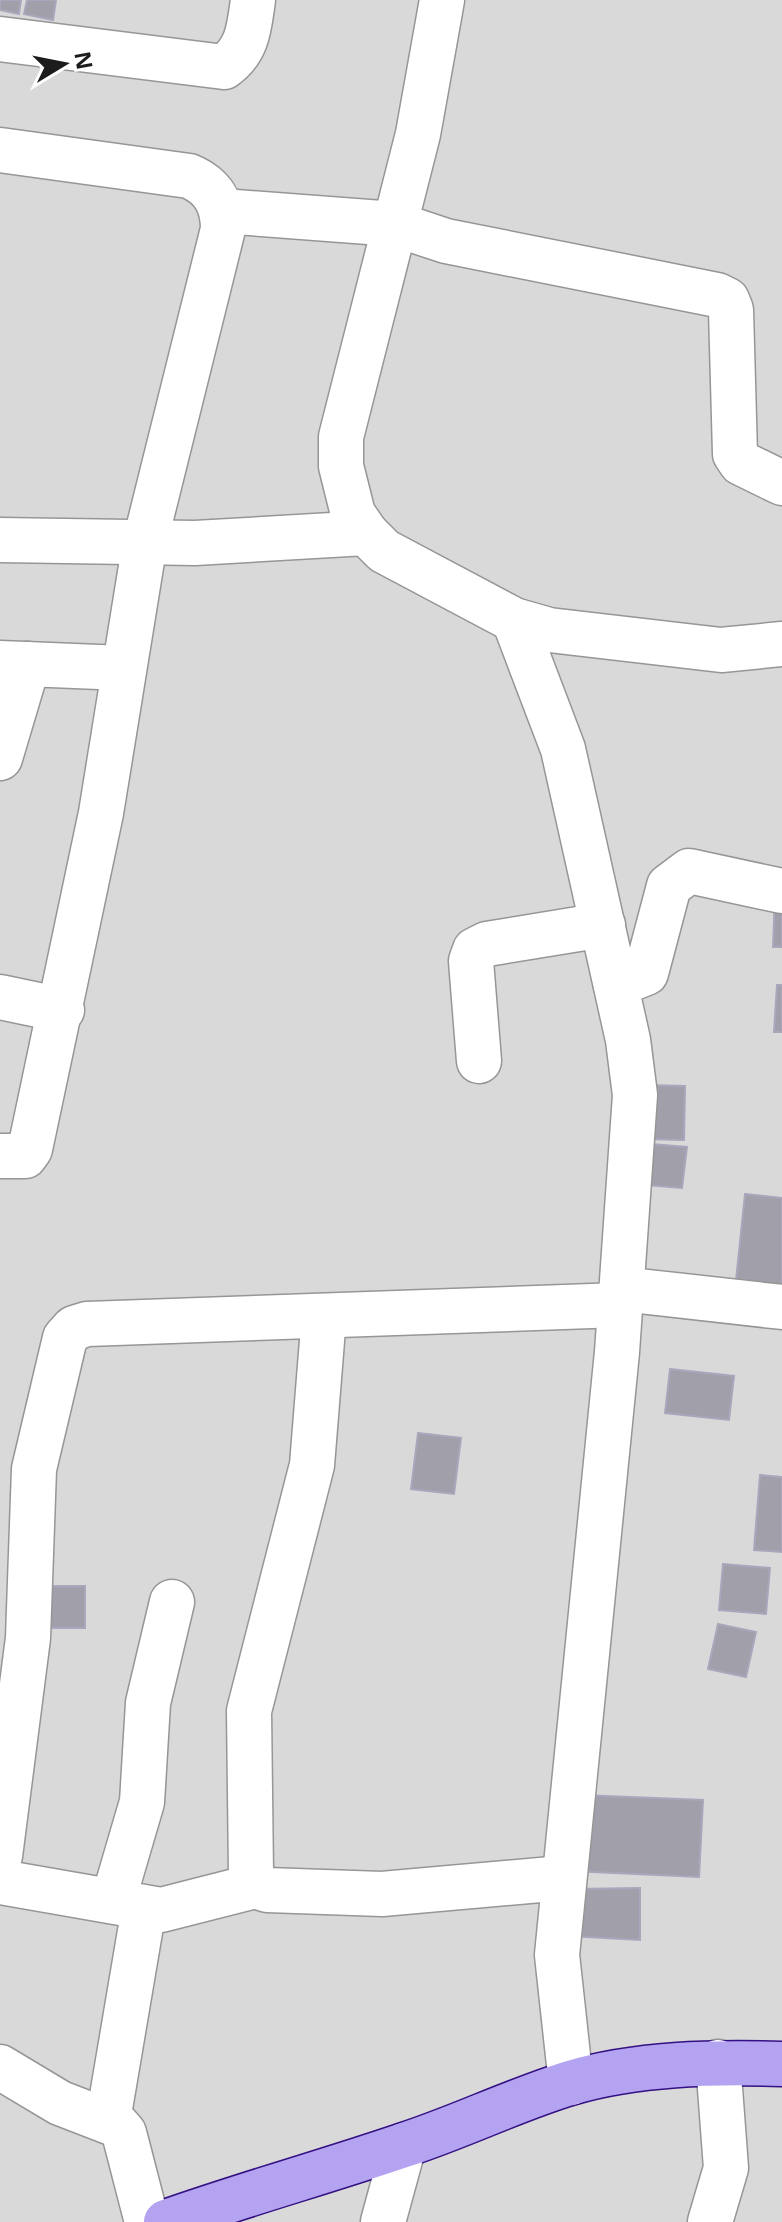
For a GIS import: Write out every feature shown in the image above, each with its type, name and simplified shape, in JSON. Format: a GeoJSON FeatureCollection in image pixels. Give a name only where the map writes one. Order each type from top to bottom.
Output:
{"type":"FeatureCollection","features":[{"type":"Feature","properties":{"kind":"main road"},"geometry":{"type":"LineString","coordinates":[[166,2222],[268,2186],[404,2145],[571,2083],[619,2073],[718,2062],[782,2064]]}},
{"type":"Feature","properties":{"kind":"street"},"geometry":{"type":"LineString","coordinates":[[0,39],[224,67],[237,58],[246,43],[253,0]]}},
{"type":"Feature","properties":{"kind":"street"},"geometry":{"type":"LineString","coordinates":[[442,0],[418,134],[341,437],[344,478],[353,514],[384,551],[514,620],[549,630],[721,650],[782,644]]}},
{"type":"Feature","properties":{"kind":"street"},"geometry":{"type":"LineString","coordinates":[[0,150],[189,176],[206,183],[223,211],[223,229],[145,542],[101,813],[62,1010],[30,1149],[25,1156],[0,1156]]}},
{"type":"Feature","properties":{"kind":"street"},"geometry":{"type":"LineString","coordinates":[[223,211],[395,224],[446,241],[717,295],[727,300],[731,310],[735,454],[741,463],[782,483]]}},
{"type":"Feature","properties":{"kind":"street"},"geometry":{"type":"LineString","coordinates":[[0,540],[195,543],[366,533]]}},
{"type":"Feature","properties":{"kind":"street"},"geometry":{"type":"LineString","coordinates":[[514,620],[563,749],[616,985],[635,1095],[621,1297],[557,1955],[571,2083]]}},
{"type":"Feature","properties":{"kind":"street"},"geometry":{"type":"LineString","coordinates":[[0,758],[14,664],[124,668]]}},
{"type":"Feature","properties":{"kind":"street"},"geometry":{"type":"LineString","coordinates":[[616,985],[646,973],[669,886],[678,876],[689,871],[779,883]]}},
{"type":"Feature","properties":{"kind":"street"},"geometry":{"type":"LineString","coordinates":[[479,1061],[471,961],[475,950],[487,944],[603,925]]}},
{"type":"Feature","properties":{"kind":"street"},"geometry":{"type":"LineString","coordinates":[[0,997],[62,1010]]}},
{"type":"Feature","properties":{"kind":"street"},"geometry":{"type":"LineString","coordinates":[[0,1856],[28,1638],[34,1469],[65,1338],[74,1328],[87,1324],[324,1316],[621,1297],[782,1307]]}},
{"type":"Feature","properties":{"kind":"street"},"geometry":{"type":"LineString","coordinates":[[255,1886],[251,1874],[249,1711],[312,1465],[324,1316]]}},
{"type":"Feature","properties":{"kind":"street"},"geometry":{"type":"LineString","coordinates":[[108,2120],[142,1802],[148,1703],[172,1602]]}},
{"type":"Feature","properties":{"kind":"street"},"geometry":{"type":"LineString","coordinates":[[0,1882],[129,1905],[177,1908],[255,1886],[267,1890],[382,1894],[563,1878]]}},
{"type":"Feature","properties":{"kind":"street"},"geometry":{"type":"LineString","coordinates":[[710,2222],[726,2168],[718,2062]]}},
{"type":"Feature","properties":{"kind":"street"},"geometry":{"type":"LineString","coordinates":[[0,2067],[60,2103],[108,2120],[124,2133],[147,2222]]}},
{"type":"Feature","properties":{"kind":"street"},"geometry":{"type":"LineString","coordinates":[[383,2222],[404,2145]]}},
{"type":"Feature","properties":{"kind":"shaded area"},"geometry":{"type":"Polygon","coordinates":[[[0,0],[782,0],[782,2222],[0,2222],[0,0]]]}},
{"type":"Feature","properties":{"kind":"building"},"geometry":{"type":"Polygon","coordinates":[[[0,0],[21,0],[19,14],[0,10],[0,0]]]}},
{"type":"Feature","properties":{"kind":"building"},"geometry":{"type":"Polygon","coordinates":[[[27,0],[56,0],[53,20],[24,14],[27,0]]]}},
{"type":"Feature","properties":{"kind":"building"},"geometry":{"type":"Polygon","coordinates":[[[775,894],[782,894],[782,947],[773,947],[775,894]]]}},
{"type":"Feature","properties":{"kind":"building"},"geometry":{"type":"Polygon","coordinates":[[[777,985],[782,985],[782,1032],[774,1032],[777,985]]]}},
{"type":"Feature","properties":{"kind":"building"},"geometry":{"type":"Polygon","coordinates":[[[646,1085],[685,1086],[684,1140],[645,1139],[646,1085]]]}},
{"type":"Feature","properties":{"kind":"building"},"geometry":{"type":"Polygon","coordinates":[[[639,1143],[687,1147],[682,1188],[634,1184],[639,1143]]]}},
{"type":"Feature","properties":{"kind":"building"},"geometry":{"type":"Polygon","coordinates":[[[745,1194],[782,1198],[782,1295],[735,1290],[745,1194]]]}},
{"type":"Feature","properties":{"kind":"building"},"geometry":{"type":"Polygon","coordinates":[[[670,1369],[734,1376],[729,1420],[665,1413],[670,1369]]]}},
{"type":"Feature","properties":{"kind":"building"},"geometry":{"type":"Polygon","coordinates":[[[418,1433],[461,1438],[454,1494],[411,1489],[418,1433]]]}},
{"type":"Feature","properties":{"kind":"building"},"geometry":{"type":"Polygon","coordinates":[[[760,1475],[782,1477],[782,1552],[754,1550],[760,1475]]]}},
{"type":"Feature","properties":{"kind":"building"},"geometry":{"type":"Polygon","coordinates":[[[723,1564],[770,1568],[766,1614],[719,1610],[723,1564]]]}},
{"type":"Feature","properties":{"kind":"building"},"geometry":{"type":"Polygon","coordinates":[[[46,1586],[85,1586],[85,1628],[45,1628],[46,1586]]]}},
{"type":"Feature","properties":{"kind":"building"},"geometry":{"type":"Polygon","coordinates":[[[718,1624],[756,1632],[746,1677],[708,1669],[718,1624]]]}},
{"type":"Feature","properties":{"kind":"building"},"geometry":{"type":"Polygon","coordinates":[[[581,1795],[703,1800],[699,1877],[572,1871],[581,1795]]]}},
{"type":"Feature","properties":{"kind":"building"},"geometry":{"type":"Polygon","coordinates":[[[640,1888],[640,1940],[569,1936],[574,1889],[640,1888]]]}}]}
